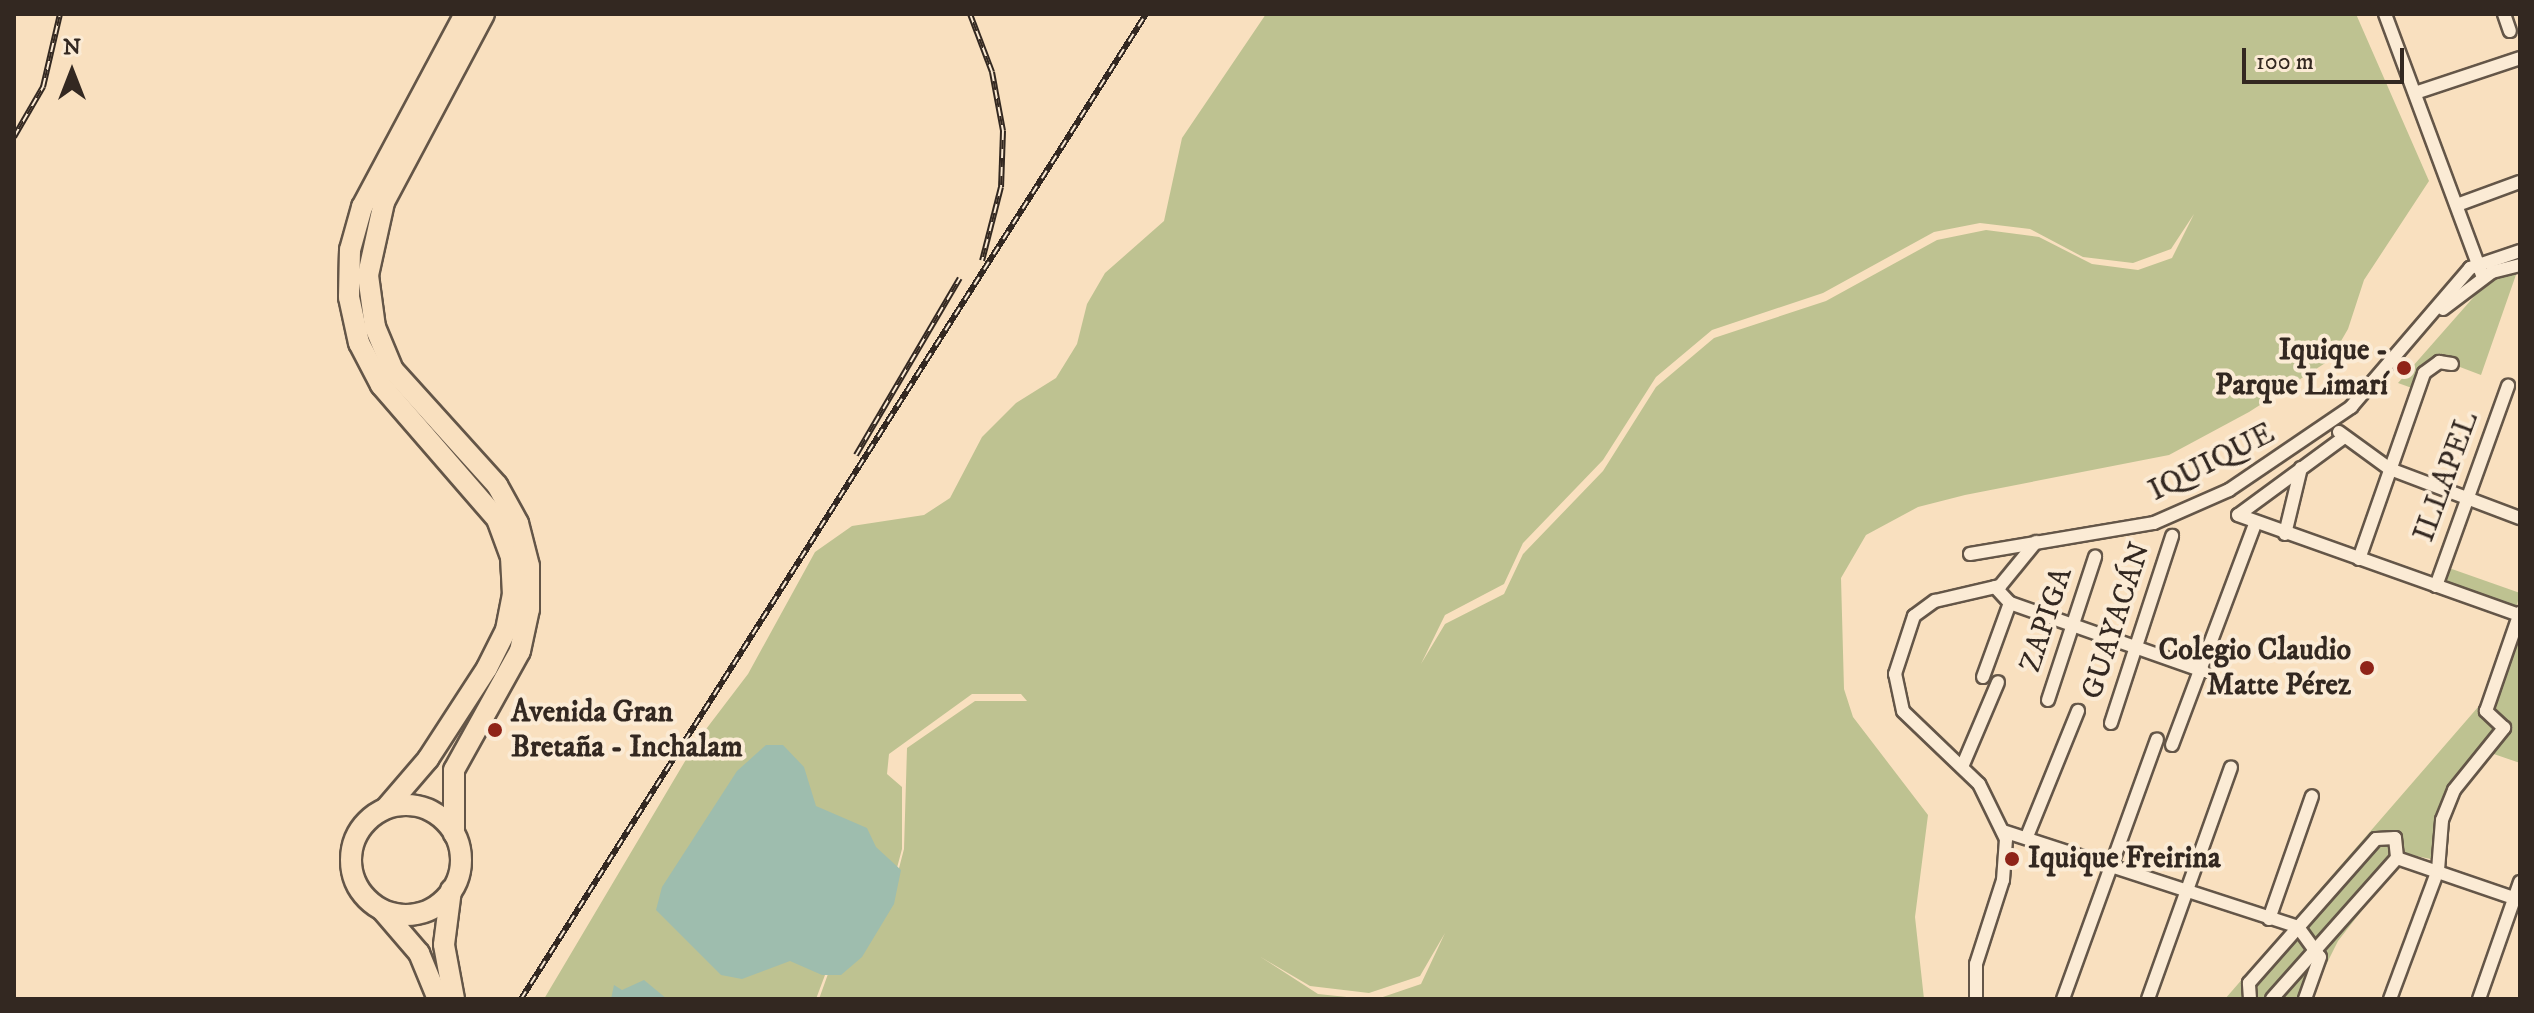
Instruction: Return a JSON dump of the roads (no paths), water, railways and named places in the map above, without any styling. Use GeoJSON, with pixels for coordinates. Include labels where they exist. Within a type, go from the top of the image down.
{"type":"FeatureCollection","features":[{"type":"Feature","properties":{"kind":"main road"},"geometry":{"type":"LineString","coordinates":[[438,999],[413,944],[357,886],[351,856],[362,827],[386,808],[428,759],[487,668],[506,630],[513,595],[511,557],[497,519],[381,385],[359,343],[349,297],[350,250],[362,207],[465,14]]}},
{"type":"Feature","properties":{"kind":"main road"},"geometry":{"type":"LineString","coordinates":[[454,999],[444,945],[451,890],[460,859],[454,834],[454,770],[520,651],[529,609],[529,566],[518,523],[497,485],[393,370],[375,327],[368,275],[384,202],[484,14]]}},
{"type":"Feature","properties":{"kind":"main road"},"geometry":{"type":"LineString","coordinates":[[386,808],[425,809],[454,834]]}},
{"type":"Feature","properties":{"kind":"main road"},"geometry":{"type":"LineString","coordinates":[[379,907],[415,914],[451,890]]}},
{"type":"Feature","properties":{"kind":"street"},"geometry":{"type":"LineString","coordinates":[[2385,14],[2483,277]]}},
{"type":"Feature","properties":{"kind":"street"},"geometry":{"type":"LineString","coordinates":[[2504,14],[2510,31]]}},
{"type":"Feature","properties":{"kind":"street"},"geometry":{"type":"LineString","coordinates":[[2415,93],[2520,57]]}},
{"type":"Feature","properties":{"kind":"street"},"geometry":{"type":"LineString","coordinates":[[2457,205],[2520,182]]}},
{"type":"Feature","properties":{"kind":"street"},"geometry":{"type":"LineString","coordinates":[[2414,336],[2478,263],[2520,251]]}},
{"type":"Feature","properties":{"kind":"street"},"geometry":{"type":"LineString","coordinates":[[2414,336],[2483,277],[2520,265]]}},
{"type":"Feature","properties":{"kind":"street","name":"IQUIQUE"},"geometry":{"type":"LineString","coordinates":[[1970,554],[2038,540],[2135,528],[2190,510],[2332,423],[2414,336]]}},
{"type":"Feature","properties":{"kind":"street"},"geometry":{"type":"LineString","coordinates":[[2359,559],[2424,373],[2439,362],[2452,364]]}},
{"type":"Feature","properties":{"kind":"street","name":"ILLAPEL"},"geometry":{"type":"LineString","coordinates":[[2436,586],[2508,386]]}},
{"type":"Feature","properties":{"kind":"street"},"geometry":{"type":"LineString","coordinates":[[2332,423],[2343,438],[2390,469],[2520,518]]}},
{"type":"Feature","properties":{"kind":"street"},"geometry":{"type":"LineString","coordinates":[[2343,438],[2240,510],[2238,515],[2520,614],[2486,711],[2504,728],[2454,790],[2442,820],[2438,870],[2390,999]]}},
{"type":"Feature","properties":{"kind":"street"},"geometry":{"type":"LineString","coordinates":[[2285,534],[2301,468]]}},
{"type":"Feature","properties":{"kind":"street"},"geometry":{"type":"LineString","coordinates":[[2172,745],[2203,671],[2256,522]]}},
{"type":"Feature","properties":{"kind":"street","name":"GUAYACÁN"},"geometry":{"type":"LineString","coordinates":[[2111,723],[2172,536]]}},
{"type":"Feature","properties":{"kind":"street"},"geometry":{"type":"LineString","coordinates":[[1976,999],[1976,964],[2006,863],[2003,831],[1991,802],[1962,767],[1911,721],[1895,692],[1895,674],[1906,630],[1922,609],[1995,587],[2038,540]]}},
{"type":"Feature","properties":{"kind":"street","name":"ZAPIGA"},"geometry":{"type":"LineString","coordinates":[[2048,700],[2095,557]]}},
{"type":"Feature","properties":{"kind":"street"},"geometry":{"type":"LineString","coordinates":[[1995,587],[2010,603],[2203,671]]}},
{"type":"Feature","properties":{"kind":"street"},"geometry":{"type":"LineString","coordinates":[[1983,677],[2010,603]]}},
{"type":"Feature","properties":{"kind":"street"},"geometry":{"type":"LineString","coordinates":[[1962,767],[1998,682]]}},
{"type":"Feature","properties":{"kind":"street","name":"GUAYACÁN"},"geometry":{"type":"LineString","coordinates":[[2028,834],[2078,711]]}},
{"type":"Feature","properties":{"kind":"street"},"geometry":{"type":"LineString","coordinates":[[2063,999],[2157,740]]}},
{"type":"Feature","properties":{"kind":"street"},"geometry":{"type":"LineString","coordinates":[[2148,999],[2231,767]]}},
{"type":"Feature","properties":{"kind":"street"},"geometry":{"type":"LineString","coordinates":[[2269,919],[2312,796]]}},
{"type":"Feature","properties":{"kind":"street"},"geometry":{"type":"LineString","coordinates":[[2003,831],[2028,834],[2298,927],[2318,952]]}},
{"type":"Feature","properties":{"kind":"street"},"geometry":{"type":"LineString","coordinates":[[2250,999],[2249,983],[2376,839],[2395,838],[2397,858],[2318,952],[2272,999]]}},
{"type":"Feature","properties":{"kind":"street"},"geometry":{"type":"LineString","coordinates":[[2397,858],[2517,899]]}},
{"type":"Feature","properties":{"kind":"street"},"geometry":{"type":"LineString","coordinates":[[2479,999],[2517,899],[2520,882]]}},
{"type":"Feature","properties":{"kind":"street"},"geometry":{"type":"LineString","coordinates":[[2305,999],[2318,952]]}},
{"type":"Feature","properties":{"kind":"railway"},"geometry":{"type":"LineString","coordinates":[[14,137],[43,87],[60,14]]}},
{"type":"Feature","properties":{"kind":"railway"},"geometry":{"type":"LineString","coordinates":[[970,14],[992,72],[1003,131],[1001,187],[982,261]]}},
{"type":"Feature","properties":{"kind":"railway"},"geometry":{"type":"LineString","coordinates":[[521,999],[1146,14]]}},
{"type":"Feature","properties":{"kind":"railway"},"geometry":{"type":"LineString","coordinates":[[856,455],[960,278]]}},
{"type":"Feature","properties":{"kind":"place","name":"Iquique - Parque Limarí"},"geometry":{"type":"Point","coordinates":[2404,368]}},
{"type":"Feature","properties":{"kind":"place","name":"Colegio Claudio Matte Pérez"},"geometry":{"type":"Point","coordinates":[2367,668]}},
{"type":"Feature","properties":{"kind":"place","name":"Avenida Gran Bretaña - Inchalam"},"geometry":{"type":"Point","coordinates":[495,730]}},
{"type":"Feature","properties":{"kind":"place","name":"Iquique Freirina"},"geometry":{"type":"Point","coordinates":[2012,859]}}]}
